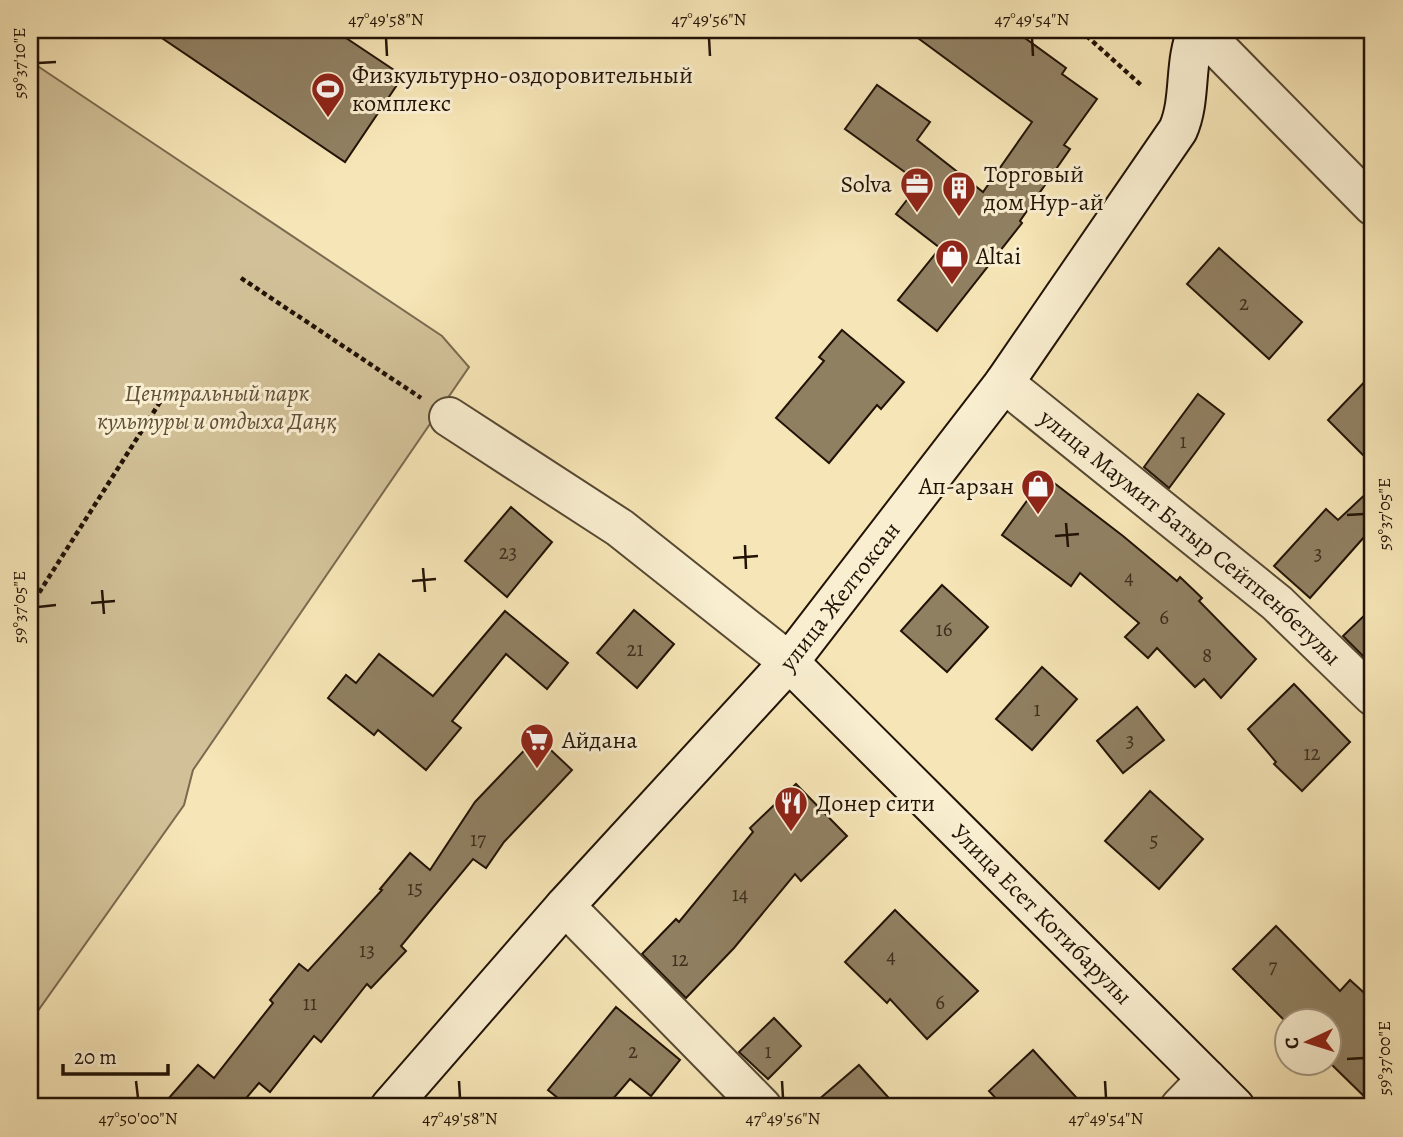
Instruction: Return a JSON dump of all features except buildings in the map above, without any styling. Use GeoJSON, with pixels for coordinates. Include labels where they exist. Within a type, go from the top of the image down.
{"type":"FeatureCollection","features":[{"type":"Feature","properties":{"kind":"street"},"geometry":{"type":"LineString","coordinates":[[1199,30],[1373,206]]}},
{"type":"Feature","properties":{"kind":"street","name":"улица Желтоксан"},"geometry":{"type":"LineString","coordinates":[[390,1107],[565,906],[789,662],[1004,383],[1178,130],[1185,111],[1190,53],[1199,30]]}},
{"type":"Feature","properties":{"kind":"street","name":"улица Маумит Батыр Сейтпенбетулы"},"geometry":{"type":"LineString","coordinates":[[1004,383],[1277,603],[1373,696]]}},
{"type":"Feature","properties":{"kind":"street","name":"Улица Есет Котибарулы"},"geometry":{"type":"LineString","coordinates":[[449,417],[620,528],[789,662],[1235,1107]]}},
{"type":"Feature","properties":{"kind":"street"},"geometry":{"type":"LineString","coordinates":[[565,906],[762,1107]]}},
{"type":"Feature","properties":{"kind":"street"},"geometry":{"type":"LineString","coordinates":[[1180,1107],[1208,1079]]}},
{"type":"Feature","properties":{"kind":"path"},"geometry":{"type":"LineString","coordinates":[[1080,30],[1142,85]]}},
{"type":"Feature","properties":{"kind":"path"},"geometry":{"type":"LineString","coordinates":[[241,278],[449,417]]}},
{"type":"Feature","properties":{"kind":"path"},"geometry":{"type":"LineString","coordinates":[[30,607],[167,391]]}},
{"type":"Feature","properties":{"kind":"green space","name":"Центральный парк культуры и отдыха Даңқ"},"geometry":{"type":"Polygon","coordinates":[[[30,61],[442,336],[469,367],[193,770],[184,805],[30,1022],[30,61]]]}},
{"type":"Feature","properties":{"kind":"place","name":"Физкультурно-оздоровительный комплекс"},"geometry":{"type":"Point","coordinates":[328,119]}},
{"type":"Feature","properties":{"kind":"place","name":"Solva"},"geometry":{"type":"Point","coordinates":[917,214]}},
{"type":"Feature","properties":{"kind":"place","name":"Торговый дом Нур-ай"},"geometry":{"type":"Point","coordinates":[959,218]}},
{"type":"Feature","properties":{"kind":"place","name":"Altai"},"geometry":{"type":"Point","coordinates":[952,286]}},
{"type":"Feature","properties":{"kind":"place","name":"Ап-арзан"},"geometry":{"type":"Point","coordinates":[1038,516]}},
{"type":"Feature","properties":{"kind":"place","name":"Айдана"},"geometry":{"type":"Point","coordinates":[537,770]}},
{"type":"Feature","properties":{"kind":"place","name":"Донер сити"},"geometry":{"type":"Point","coordinates":[791,833]}}]}
